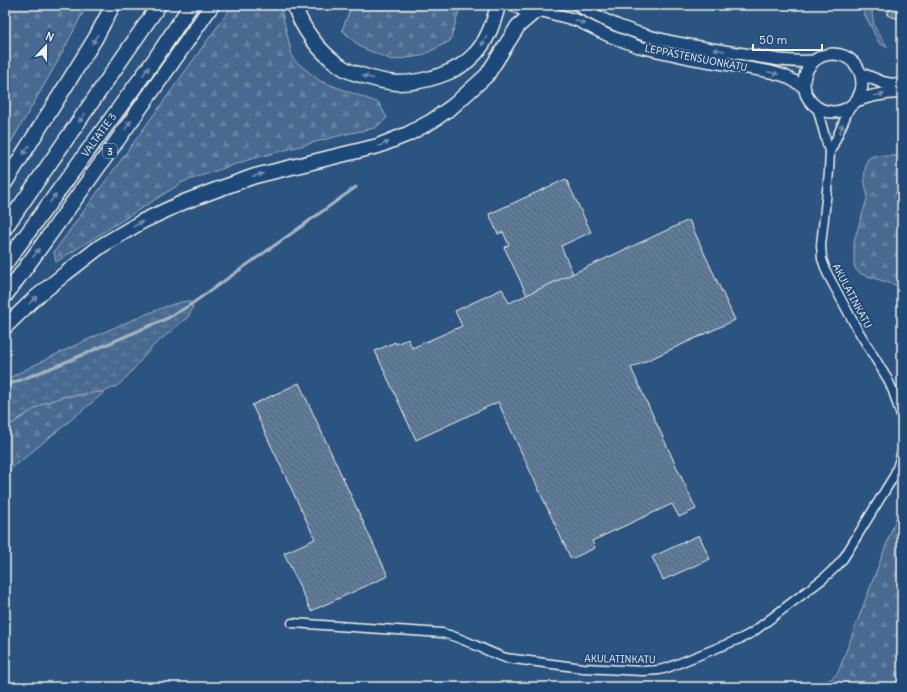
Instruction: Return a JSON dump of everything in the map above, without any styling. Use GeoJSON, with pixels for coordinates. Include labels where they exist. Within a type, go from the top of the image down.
{"type":"FeatureCollection","features":[{"type":"Feature","properties":{"kind":"highway"},"geometry":{"type":"LineString","coordinates":[[5,183],[95,39],[113,5]]}},
{"type":"Feature","properties":{"kind":"highway"},"geometry":{"type":"LineString","coordinates":[[5,228],[160,5]]}},
{"type":"Feature","properties":{"kind":"highway","name":"VALTATIE 3"},"geometry":{"type":"LineString","coordinates":[[5,264],[155,59],[191,5]]}},
{"type":"Feature","properties":{"kind":"highway","name":"3"},"geometry":{"type":"LineString","coordinates":[[5,296],[77,197],[212,5]]}},
{"type":"Feature","properties":{"kind":"highway"},"geometry":{"type":"LineString","coordinates":[[294,5],[305,28],[313,39],[339,66],[368,78],[397,83],[412,82],[439,76],[453,71],[465,63],[474,55],[487,36],[498,5]]}},
{"type":"Feature","properties":{"kind":"highway"},"geometry":{"type":"LineString","coordinates":[[5,327],[34,299],[101,246],[143,221],[184,202],[255,176],[378,146],[408,134],[432,121],[453,106],[486,75],[518,26],[542,10]]}},
{"type":"Feature","properties":{"kind":"main road","name":"LEPPÄSTENSUONKATU"},"geometry":{"type":"LineString","coordinates":[[514,5],[523,11],[542,10],[576,20],[609,36],[639,47],[689,58],[771,72],[785,76],[804,87]]}},
{"type":"Feature","properties":{"kind":"main road","name":"LEPPÄSTENSUONKATU"},"geometry":{"type":"LineString","coordinates":[[578,5],[583,9],[616,25],[674,43],[780,60],[800,62],[813,61]]}},
{"type":"Feature","properties":{"kind":"main road"},"geometry":{"type":"LineString","coordinates":[[853,104],[860,95],[863,81],[862,74],[855,62],[842,54],[835,53],[820,56],[813,61],[805,73],[804,87],[806,95],[811,102],[825,111],[842,111],[861,99],[881,94],[902,92]]}},
{"type":"Feature","properties":{"kind":"main road"},"geometry":{"type":"LineString","coordinates":[[862,74],[884,83],[902,86]]}},
{"type":"Feature","properties":{"kind":"street","name":"AKULATINKATU"},"geometry":{"type":"LineString","coordinates":[[830,151],[853,104]]}},
{"type":"Feature","properties":{"kind":"street","name":"AKULATINKATU"},"geometry":{"type":"LineString","coordinates":[[817,107],[830,151],[821,245],[822,259],[827,273],[856,327],[887,378],[902,419]]}},
{"type":"Feature","properties":{"kind":"street","name":"AKULATINKATU"},"geometry":{"type":"LineString","coordinates":[[292,623],[442,633],[462,638],[506,658],[583,668],[643,671],[668,668],[742,638],[753,632],[824,578],[837,566],[843,559],[894,476],[902,450]]}},
{"type":"Feature","properties":{"kind":"green space"},"geometry":{"type":"Polygon","coordinates":[[[5,5],[87,5],[59,59],[5,153],[5,5]]]}},
{"type":"Feature","properties":{"kind":"green space"},"geometry":{"type":"Polygon","coordinates":[[[233,5],[280,5],[293,59],[320,81],[379,103],[387,118],[375,128],[342,135],[251,159],[183,182],[56,262],[54,252],[233,5]]]}},
{"type":"Feature","properties":{"kind":"green space"},"geometry":{"type":"Polygon","coordinates":[[[352,5],[461,5],[450,41],[421,56],[392,60],[360,47],[342,30],[352,5]]]}},
{"type":"Feature","properties":{"kind":"green space"},"geometry":{"type":"Polygon","coordinates":[[[855,5],[875,5],[872,12],[874,26],[888,48],[879,43],[861,7],[855,7],[855,5]]]}},
{"type":"Feature","properties":{"kind":"green space"},"geometry":{"type":"Polygon","coordinates":[[[873,156],[902,156],[902,287],[861,274],[856,270],[854,265],[854,241],[867,199],[864,180],[866,163],[868,159],[873,156]]]}},
{"type":"Feature","properties":{"kind":"green space"},"geometry":{"type":"Polygon","coordinates":[[[187,301],[193,306],[188,317],[152,347],[125,379],[117,386],[106,391],[62,397],[42,404],[5,428],[5,380],[116,327],[166,306],[187,301]]]}},
{"type":"Feature","properties":{"kind":"green space"},"geometry":{"type":"Polygon","coordinates":[[[106,391],[5,474],[5,428],[42,404],[62,397],[106,391]]]}},
{"type":"Feature","properties":{"kind":"green space"},"geometry":{"type":"Polygon","coordinates":[[[902,503],[902,687],[814,687],[832,678],[839,670],[902,503]]]}},
{"type":"Feature","properties":{"kind":"building"},"geometry":{"type":"Polygon","coordinates":[[[891,5],[902,5],[902,20],[887,15],[891,5]]]}},
{"type":"Feature","properties":{"kind":"building"},"geometry":{"type":"Polygon","coordinates":[[[566,179],[591,232],[561,246],[573,274],[527,295],[504,247],[509,245],[503,232],[498,234],[489,214],[566,179]]]}},
{"type":"Feature","properties":{"kind":"building"},"geometry":{"type":"Polygon","coordinates":[[[689,220],[735,320],[631,368],[696,509],[679,517],[672,504],[592,541],[595,548],[571,559],[498,402],[416,440],[375,351],[395,342],[396,344],[408,339],[412,348],[462,326],[455,311],[502,289],[509,303],[689,220]]]}},
{"type":"Feature","properties":{"kind":"building"},"geometry":{"type":"Polygon","coordinates":[[[299,383],[388,576],[311,611],[284,553],[315,539],[252,405],[299,383]]]}},
{"type":"Feature","properties":{"kind":"building"},"geometry":{"type":"Polygon","coordinates":[[[699,535],[710,559],[663,580],[652,557],[699,535]]]}},
{"type":"Feature","properties":{"kind":"waterway"},"geometry":{"type":"LineString","coordinates":[[5,386],[61,364],[168,318],[190,305],[356,187]]}}]}
